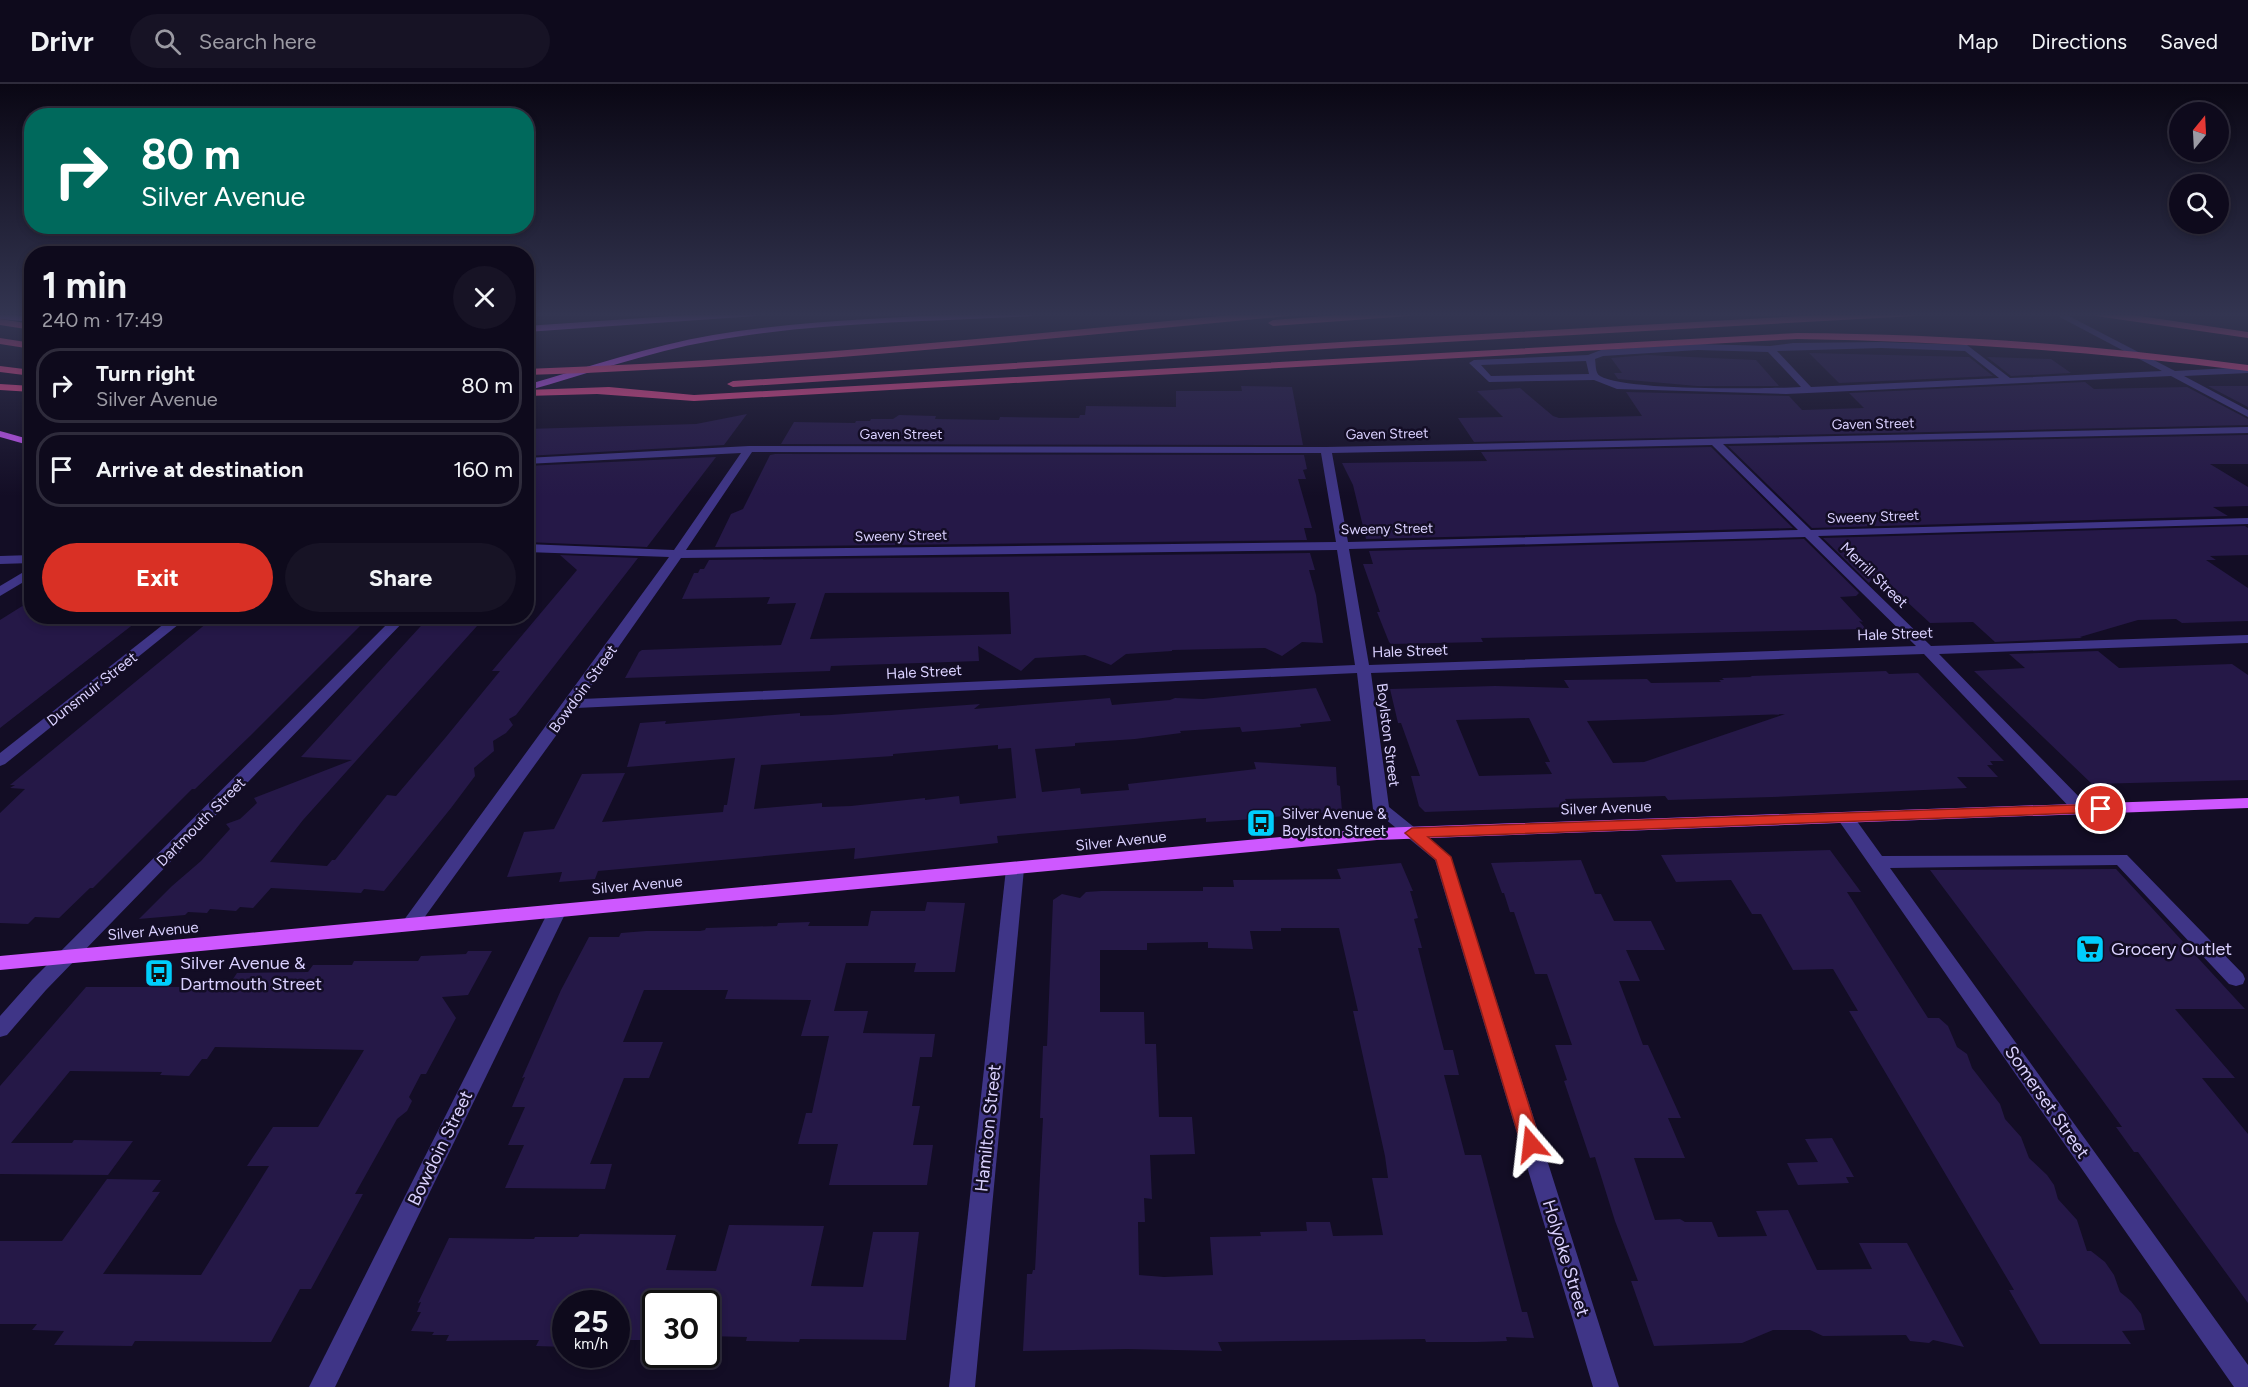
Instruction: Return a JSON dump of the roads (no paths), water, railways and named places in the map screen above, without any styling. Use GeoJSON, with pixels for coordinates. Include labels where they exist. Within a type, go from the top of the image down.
{"type":"FeatureCollection","features":[{"type":"Feature","properties":{"kind":"highway"},"geometry":{"type":"LineString","coordinates":[[534,393],[599,391],[866,374]]}},
{"type":"Feature","properties":{"kind":"highway"},"geometry":{"type":"LineString","coordinates":[[599,391],[694,398],[1115,374]]}},
{"type":"Feature","properties":{"kind":"highway"},"geometry":{"type":"LineString","coordinates":[[0,387],[24,388]]}},
{"type":"Feature","properties":{"kind":"main road"},"geometry":{"type":"LineString","coordinates":[[534,386],[574,374]]}},
{"type":"Feature","properties":{"kind":"main road"},"geometry":{"type":"LineString","coordinates":[[0,434],[24,441]]}},
{"type":"Feature","properties":{"kind":"main road","name":"Silver Avenue"},"geometry":{"type":"LineString","coordinates":[[0,963],[1355,836],[2247,804]]}},
{"type":"Feature","properties":{"kind":"street"},"geometry":{"type":"LineString","coordinates":[[1484,374],[1489,379],[1595,376],[1605,383],[1633,388],[1786,391],[2189,374]]}},
{"type":"Feature","properties":{"kind":"street"},"geometry":{"type":"LineString","coordinates":[[1794,374],[1809,390]]}},
{"type":"Feature","properties":{"kind":"street"},"geometry":{"type":"LineString","coordinates":[[1999,374],[2009,382]]}},
{"type":"Feature","properties":{"kind":"street"},"geometry":{"type":"LineString","coordinates":[[2174,375],[2248,414]]}},
{"type":"Feature","properties":{"kind":"street","name":"Gaven Street"},"geometry":{"type":"LineString","coordinates":[[534,461],[750,449],[1326,450],[2248,430]]}},
{"type":"Feature","properties":{"kind":"street","name":"Merrill Street"},"geometry":{"type":"LineString","coordinates":[[1716,443],[1927,649],[2082,809]]}},
{"type":"Feature","properties":{"kind":"street","name":"Bowdoin Street"},"geometry":{"type":"LineString","coordinates":[[410,924],[573,704],[750,449]]}},
{"type":"Feature","properties":{"kind":"street","name":"Boylston Street"},"geometry":{"type":"LineString","coordinates":[[1326,450],[1363,669],[1381,809],[1412,833]]}},
{"type":"Feature","properties":{"kind":"street","name":"Sweeny Street"},"geometry":{"type":"LineString","coordinates":[[534,548],[679,554],[1342,546],[2248,521]]}},
{"type":"Feature","properties":{"kind":"street"},"geometry":{"type":"LineString","coordinates":[[0,560],[24,559]]}},
{"type":"Feature","properties":{"kind":"street"},"geometry":{"type":"LineString","coordinates":[[0,591],[24,576]]}},
{"type":"Feature","properties":{"kind":"street","name":"Dunsmuir Street"},"geometry":{"type":"LineString","coordinates":[[0,761],[173,624]]}},
{"type":"Feature","properties":{"kind":"street","name":"Dartmouth Street"},"geometry":{"type":"LineString","coordinates":[[0,1029],[395,624]]}},
{"type":"Feature","properties":{"kind":"street","name":"Hale Street"},"geometry":{"type":"LineString","coordinates":[[573,704],[1363,669],[2248,639]]}},
{"type":"Feature","properties":{"kind":"street","name":"Somerset Street"},"geometry":{"type":"LineString","coordinates":[[1845,817],[2248,1386]]}},
{"type":"Feature","properties":{"kind":"street","name":"Holyoke Street"},"geometry":{"type":"LineString","coordinates":[[1412,833],[1443,857],[1606,1387]]}},
{"type":"Feature","properties":{"kind":"street"},"geometry":{"type":"LineString","coordinates":[[1877,862],[2121,859],[2236,979]]}},
{"type":"Feature","properties":{"kind":"street","name":"Hamilton Street"},"geometry":{"type":"LineString","coordinates":[[962,1387],[1015,869]]}},
{"type":"Feature","properties":{"kind":"street","name":"Bowdoin Street"},"geometry":{"type":"LineString","coordinates":[[322,1387],[558,910]]}},
{"type":"Feature","properties":{"kind":"place","name":"Silver Avenue & Boylston Street"},"geometry":{"type":"Point","coordinates":[1261,823]}},
{"type":"Feature","properties":{"kind":"place","name":"Grocery Outlet"},"geometry":{"type":"Point","coordinates":[2090,949]}},
{"type":"Feature","properties":{"kind":"place","name":"Silver Avenue & Dartmouth Street"},"geometry":{"type":"Point","coordinates":[159,973]}}]}
